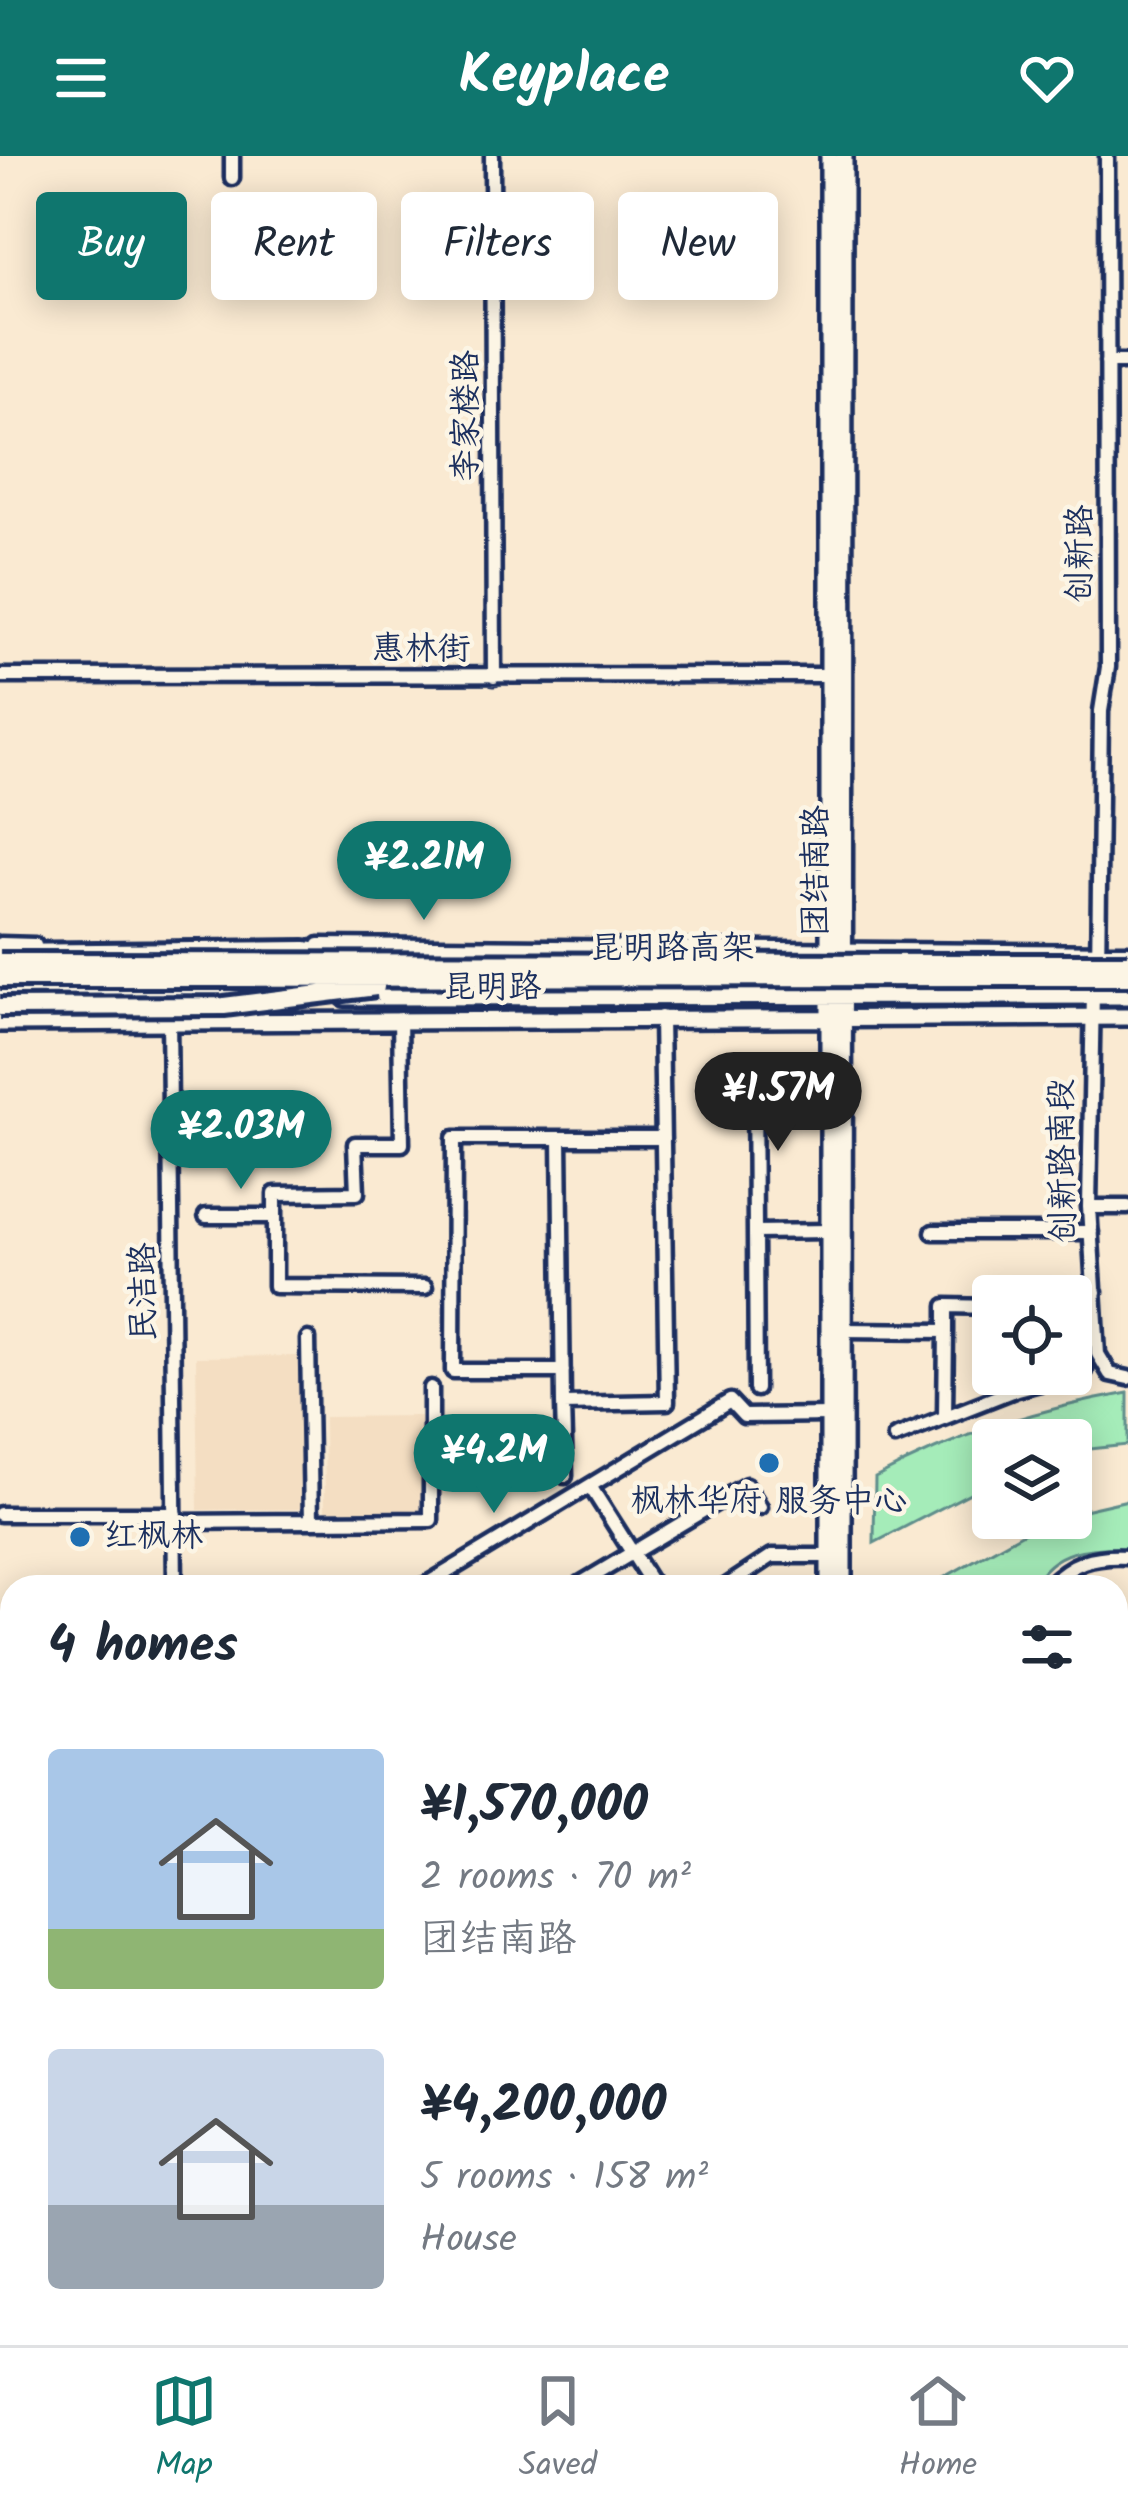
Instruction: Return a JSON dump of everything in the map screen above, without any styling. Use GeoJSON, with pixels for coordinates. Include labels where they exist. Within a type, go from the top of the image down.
{"type":"FeatureCollection","features":[{"type":"Feature","properties":{"kind":"highway"},"geometry":{"type":"LineString","coordinates":[[0,948],[304,950],[388,962]]}},
{"type":"Feature","properties":{"kind":"highway","name":"昆明路高架"},"geometry":{"type":"LineString","coordinates":[[0,962],[388,962],[1126,974]]}},
{"type":"Feature","properties":{"kind":"highway","name":"昆明路高架"},"geometry":{"type":"LineString","coordinates":[[0,978],[1126,974]]}},
{"type":"Feature","properties":{"kind":"highway"},"geometry":{"type":"LineString","coordinates":[[0,1007],[237,1006],[427,979]]}},
{"type":"Feature","properties":{"kind":"main road","name":"团结南路"},"geometry":{"type":"LineString","coordinates":[[829,156],[836,675],[848,950],[843,1575]]}},
{"type":"Feature","properties":{"kind":"main road","name":"团结南路"},"geometry":{"type":"LineString","coordinates":[[830,1575],[826,950],[836,675],[844,156]]}},
{"type":"Feature","properties":{"kind":"main road","name":"昆明路"},"geometry":{"type":"LineString","coordinates":[[0,996],[1128,997]]}},
{"type":"Feature","properties":{"kind":"main road","name":"昆明路"},"geometry":{"type":"LineString","coordinates":[[0,1023],[1128,1017]]}},
{"type":"Feature","properties":{"kind":"street"},"geometry":{"type":"LineString","coordinates":[[232,156],[232,178]]}},
{"type":"Feature","properties":{"kind":"street","name":"李家楼路"},"geometry":{"type":"LineString","coordinates":[[492,156],[494,677]]}},
{"type":"Feature","properties":{"kind":"street","name":"创新路"},"geometry":{"type":"LineString","coordinates":[[1092,996],[1102,952],[1107,156]]}},
{"type":"Feature","properties":{"kind":"street"},"geometry":{"type":"LineString","coordinates":[[1106,362],[1128,362]]}},
{"type":"Feature","properties":{"kind":"street","name":"惠林街"},"geometry":{"type":"LineString","coordinates":[[0,676],[836,675]]}},
{"type":"Feature","properties":{"kind":"street","name":"昆明路"},"geometry":{"type":"LineString","coordinates":[[0,948],[1128,952]]}},
{"type":"Feature","properties":{"kind":"street","name":"创新路南段"},"geometry":{"type":"LineString","coordinates":[[1092,996],[1089,1207],[1098,1354],[1110,1374],[1128,1378]]}},
{"type":"Feature","properties":{"kind":"street","name":"民洁路"},"geometry":{"type":"LineString","coordinates":[[169,997],[175,1575]]}},
{"type":"Feature","properties":{"kind":"street"},"geometry":{"type":"LineString","coordinates":[[563,1404],[667,1402],[661,1017]]}},
{"type":"Feature","properties":{"kind":"street"},"geometry":{"type":"LineString","coordinates":[[400,1019],[402,1144],[355,1144],[356,1193],[274,1194],[275,1286],[425,1287]]}},
{"type":"Feature","properties":{"kind":"street"},"geometry":{"type":"LineString","coordinates":[[754,1076],[756,1389]]}},
{"type":"Feature","properties":{"kind":"street"},"geometry":{"type":"LineString","coordinates":[[563,1371],[453,1371],[454,1138],[663,1138]]}},
{"type":"Feature","properties":{"kind":"street"},"geometry":{"type":"LineString","coordinates":[[560,1138],[565,1476]]}},
{"type":"Feature","properties":{"kind":"street"},"geometry":{"type":"LineString","coordinates":[[1089,1207],[1128,1208]]}},
{"type":"Feature","properties":{"kind":"street"},"geometry":{"type":"LineString","coordinates":[[206,1216],[275,1216]]}},
{"type":"Feature","properties":{"kind":"street"},"geometry":{"type":"LineString","coordinates":[[755,1232],[829,1231]]}},
{"type":"Feature","properties":{"kind":"street"},"geometry":{"type":"LineString","coordinates":[[933,1232],[1091,1232]]}},
{"type":"Feature","properties":{"kind":"street"},"geometry":{"type":"LineString","coordinates":[[945,1415],[946,1306],[972,1307]]}},
{"type":"Feature","properties":{"kind":"street"},"geometry":{"type":"LineString","coordinates":[[843,1330],[946,1331]]}},
{"type":"Feature","properties":{"kind":"street"},"geometry":{"type":"LineString","coordinates":[[308,1339],[311,1521]]}},
{"type":"Feature","properties":{"kind":"street"},"geometry":{"type":"LineString","coordinates":[[0,1514],[431,1520],[430,1388]]}},
{"type":"Feature","properties":{"kind":"street"},"geometry":{"type":"LineString","coordinates":[[896,1437],[1000,1395]]}},
{"type":"Feature","properties":{"kind":"street"},"geometry":{"type":"LineString","coordinates":[[442,1575],[730,1400],[744,1416],[830,1415]]}},
{"type":"Feature","properties":{"kind":"street"},"geometry":{"type":"LineString","coordinates":[[595,1575],[746,1485],[760,1507]]}},
{"type":"Feature","properties":{"kind":"street"},"geometry":{"type":"LineString","coordinates":[[590,1486],[647,1575]]}},
{"type":"Feature","properties":{"kind":"street"},"geometry":{"type":"LineString","coordinates":[[743,1575],[772,1556],[829,1556]]}},
{"type":"Feature","properties":{"kind":"street"},"geometry":{"type":"LineString","coordinates":[[1058,1575],[1067,1566],[1100,1556],[1128,1557]]}},
{"type":"Feature","properties":{"kind":"shaded area"},"geometry":{"type":"Polygon","coordinates":[[[301,1356],[303,1509],[198,1510],[196,1357],[301,1356]]]}},
{"type":"Feature","properties":{"kind":"shaded area"},"geometry":{"type":"Polygon","coordinates":[[[421,1416],[422,1511],[325,1512],[324,1417],[421,1416]]]}},
{"type":"Feature","properties":{"kind":"green space"},"geometry":{"type":"Polygon","coordinates":[[[1128,1393],[1128,1445],[1092,1449],[1092,1419],[1019,1419],[1128,1393]]]}},
{"type":"Feature","properties":{"kind":"green space"},"geometry":{"type":"Polygon","coordinates":[[[972,1435],[972,1492],[874,1543],[875,1478],[972,1435]]]}},
{"type":"Feature","properties":{"kind":"green space"},"geometry":{"type":"Polygon","coordinates":[[[1128,1500],[1128,1548],[1073,1552],[1040,1575],[948,1575],[1013,1539],[1092,1539],[1092,1508],[1128,1500]]]}},
{"type":"Feature","properties":{"kind":"place","name":"枫林华府 服务中心"},"geometry":{"type":"Point","coordinates":[769,1463]}},
{"type":"Feature","properties":{"kind":"place","name":"红枫林"},"geometry":{"type":"Point","coordinates":[80,1537]}}]}
